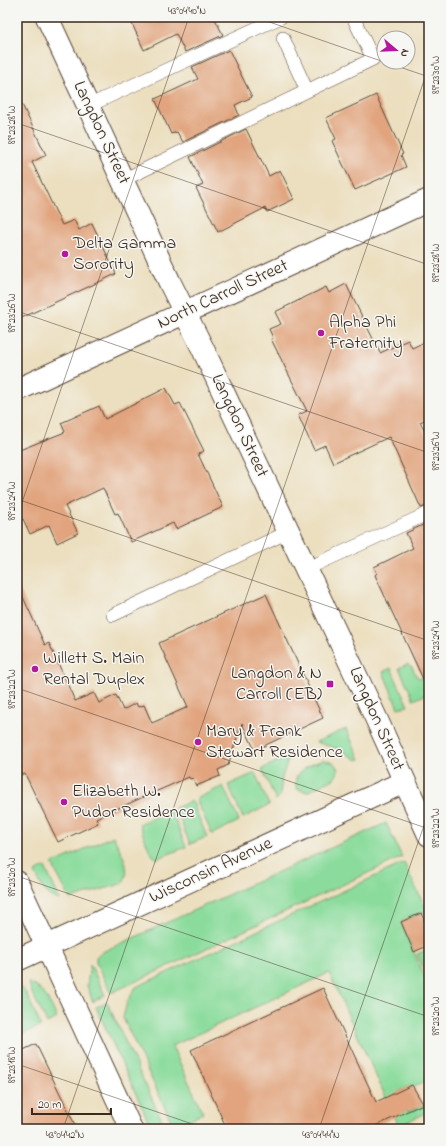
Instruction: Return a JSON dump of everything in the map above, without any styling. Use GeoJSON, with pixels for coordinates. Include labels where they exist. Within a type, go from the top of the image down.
{"type":"FeatureCollection","features":[{"type":"Feature","properties":{"kind":"street","name":"Langdon Street"},"geometry":{"type":"LineString","coordinates":[[47,17],[170,283],[186,312],[376,718],[429,835]]}},
{"type":"Feature","properties":{"kind":"street","name":"North Carroll Street"},"geometry":{"type":"LineString","coordinates":[[17,390],[429,200]]}},
{"type":"Feature","properties":{"kind":"street","name":"Wisconsin Avenue"},"geometry":{"type":"LineString","coordinates":[[17,960],[404,782]]}},
{"type":"Feature","properties":{"kind":"street"},"geometry":{"type":"LineString","coordinates":[[17,882],[131,1129]]}},
{"type":"Feature","properties":{"kind":"lane"},"geometry":{"type":"LineString","coordinates":[[88,106],[281,17]]}},
{"type":"Feature","properties":{"kind":"lane"},"geometry":{"type":"LineString","coordinates":[[123,180],[373,59],[353,17]]}},
{"type":"Feature","properties":{"kind":"lane"},"geometry":{"type":"LineString","coordinates":[[283,38],[308,91]]}},
{"type":"Feature","properties":{"kind":"lane"},"geometry":{"type":"LineString","coordinates":[[306,569],[429,513]]}},
{"type":"Feature","properties":{"kind":"lane"},"geometry":{"type":"LineString","coordinates":[[113,615],[288,532]]}},
{"type":"Feature","properties":{"kind":"green space"},"geometry":{"type":"Polygon","coordinates":[[[407,664],[412,667],[417,677],[429,681],[429,693],[414,700],[399,668],[407,664]]]}},
{"type":"Feature","properties":{"kind":"green space"},"geometry":{"type":"Polygon","coordinates":[[[391,668],[408,706],[398,708],[383,672],[391,668]]]}},
{"type":"Feature","properties":{"kind":"green space"},"geometry":{"type":"Polygon","coordinates":[[[346,729],[360,759],[357,760],[339,749],[316,742],[346,729]]]}},
{"type":"Feature","properties":{"kind":"green space"},"geometry":{"type":"Polygon","coordinates":[[[290,755],[282,777],[280,796],[276,800],[262,769],[290,755]]]}},
{"type":"Feature","properties":{"kind":"green space"},"geometry":{"type":"Polygon","coordinates":[[[323,760],[334,763],[338,769],[334,779],[307,792],[297,789],[296,778],[302,770],[323,760]]]}},
{"type":"Feature","properties":{"kind":"green space"},"geometry":{"type":"Polygon","coordinates":[[[255,773],[269,805],[243,818],[228,785],[255,773]]]}},
{"type":"Feature","properties":{"kind":"green space"},"geometry":{"type":"Polygon","coordinates":[[[223,786],[239,821],[212,834],[196,799],[223,786]]]}},
{"type":"Feature","properties":{"kind":"green space"},"geometry":{"type":"Polygon","coordinates":[[[192,801],[207,837],[190,844],[175,808],[192,801]]]}},
{"type":"Feature","properties":{"kind":"green space"},"geometry":{"type":"Polygon","coordinates":[[[171,810],[186,847],[156,859],[150,852],[139,824],[171,810]]]}},
{"type":"Feature","properties":{"kind":"green space"},"geometry":{"type":"Polygon","coordinates":[[[386,823],[402,857],[111,993],[96,963],[96,957],[100,953],[386,823]]]}},
{"type":"Feature","properties":{"kind":"green space"},"geometry":{"type":"Polygon","coordinates":[[[113,836],[122,853],[126,867],[125,879],[121,884],[70,899],[52,864],[113,836]]]}},
{"type":"Feature","properties":{"kind":"green space"},"geometry":{"type":"Polygon","coordinates":[[[404,863],[427,911],[401,922],[429,987],[429,1084],[421,1083],[413,1087],[412,1085],[398,1092],[408,1112],[429,1102],[429,1111],[399,1126],[329,973],[172,1046],[203,1113],[174,1127],[123,1018],[127,1002],[136,987],[404,863]]]}},
{"type":"Feature","properties":{"kind":"green space"},"geometry":{"type":"Polygon","coordinates":[[[45,867],[60,900],[51,896],[44,890],[37,877],[35,872],[45,867]]]}},
{"type":"Feature","properties":{"kind":"green space"},"geometry":{"type":"Polygon","coordinates":[[[429,949],[429,980],[417,954],[429,949]]]}},
{"type":"Feature","properties":{"kind":"green space"},"geometry":{"type":"Polygon","coordinates":[[[90,964],[105,995],[93,1002],[87,986],[90,964]]]}},
{"type":"Feature","properties":{"kind":"green space"},"geometry":{"type":"Polygon","coordinates":[[[17,983],[26,993],[41,1026],[17,1036],[17,983]]]}},
{"type":"Feature","properties":{"kind":"green space"},"geometry":{"type":"Polygon","coordinates":[[[29,983],[43,993],[57,1018],[47,1023],[31,991],[29,983]]]}},
{"type":"Feature","properties":{"kind":"green space"},"geometry":{"type":"Polygon","coordinates":[[[107,1002],[166,1129],[152,1129],[96,1007],[107,1002]]]}},
{"type":"Feature","properties":{"kind":"building"},"geometry":{"type":"Polygon","coordinates":[[[129,17],[214,17],[223,35],[185,52],[176,34],[144,50],[129,17]]]}},
{"type":"Feature","properties":{"kind":"building"},"geometry":{"type":"Polygon","coordinates":[[[229,50],[252,97],[235,105],[239,115],[183,142],[177,132],[171,134],[155,99],[198,79],[192,67],[229,50]]]}},
{"type":"Feature","properties":{"kind":"building","name":"Delta Gamma Sorority"},"geometry":{"type":"Polygon","coordinates":[[[17,94],[46,155],[32,162],[62,225],[74,220],[79,230],[92,223],[116,274],[17,320],[17,94]]]}},
{"type":"Feature","properties":{"kind":"building"},"geometry":{"type":"Polygon","coordinates":[[[376,95],[403,154],[401,155],[406,167],[355,190],[332,141],[336,139],[326,118],[376,95]]]}},
{"type":"Feature","properties":{"kind":"building"},"geometry":{"type":"Polygon","coordinates":[[[246,129],[269,176],[280,170],[294,199],[267,212],[265,208],[218,232],[196,188],[203,185],[190,157],[246,129]]]}},
{"type":"Feature","properties":{"kind":"building"},"geometry":{"type":"Polygon","coordinates":[[[346,284],[380,353],[408,340],[412,348],[429,340],[429,418],[420,422],[429,440],[429,505],[421,508],[389,437],[333,463],[325,445],[314,450],[298,415],[307,411],[271,339],[273,338],[269,329],[281,324],[275,312],[326,287],[329,293],[346,284]]]}},
{"type":"Feature","properties":{"kind":"building"},"geometry":{"type":"Polygon","coordinates":[[[166,388],[175,405],[180,403],[204,451],[198,454],[223,507],[176,529],[173,523],[131,542],[118,513],[115,514],[103,488],[65,506],[78,533],[57,543],[49,525],[30,534],[23,519],[17,522],[17,451],[65,432],[61,423],[99,406],[105,419],[166,388]]]}},
{"type":"Feature","properties":{"kind":"building"},"geometry":{"type":"Polygon","coordinates":[[[429,522],[429,692],[375,575],[377,573],[374,567],[413,548],[406,533],[429,522]]]}},
{"type":"Feature","properties":{"kind":"building"},"geometry":{"type":"Polygon","coordinates":[[[17,584],[45,645],[49,643],[75,701],[94,693],[99,703],[116,695],[123,710],[136,703],[138,707],[144,705],[152,723],[188,707],[159,643],[266,594],[323,718],[255,750],[242,723],[228,765],[218,770],[220,776],[196,786],[193,778],[190,779],[189,777],[96,818],[98,823],[58,842],[25,774],[22,775],[17,763],[17,584]]]}},
{"type":"Feature","properties":{"kind":"building"},"geometry":{"type":"Polygon","coordinates":[[[421,913],[429,931],[429,945],[414,952],[401,922],[421,913]]]}},
{"type":"Feature","properties":{"kind":"building"},"geometry":{"type":"Polygon","coordinates":[[[323,988],[376,1102],[412,1085],[423,1104],[369,1129],[227,1129],[191,1050],[323,988]]]}},
{"type":"Feature","properties":{"kind":"building"},"geometry":{"type":"Polygon","coordinates":[[[36,1044],[77,1129],[17,1129],[17,1053],[36,1044]]]}},
{"type":"Feature","properties":{"kind":"place","name":"Delta Gamma Sorority"},"geometry":{"type":"Point","coordinates":[65,254]}},
{"type":"Feature","properties":{"kind":"place","name":"Alpha Phi Fraternity"},"geometry":{"type":"Point","coordinates":[321,333]}},
{"type":"Feature","properties":{"kind":"place","name":"Willett S. Main Rental Duplex"},"geometry":{"type":"Point","coordinates":[35,669]}},
{"type":"Feature","properties":{"kind":"place","name":"Langdon & N Carroll (EB)"},"geometry":{"type":"Point","coordinates":[330,684]}},
{"type":"Feature","properties":{"kind":"place","name":"Mary & Frank Stewart Residence"},"geometry":{"type":"Point","coordinates":[198,742]}},
{"type":"Feature","properties":{"kind":"place","name":"Elizabeth W. Pudor Residence"},"geometry":{"type":"Point","coordinates":[64,802]}}]}
